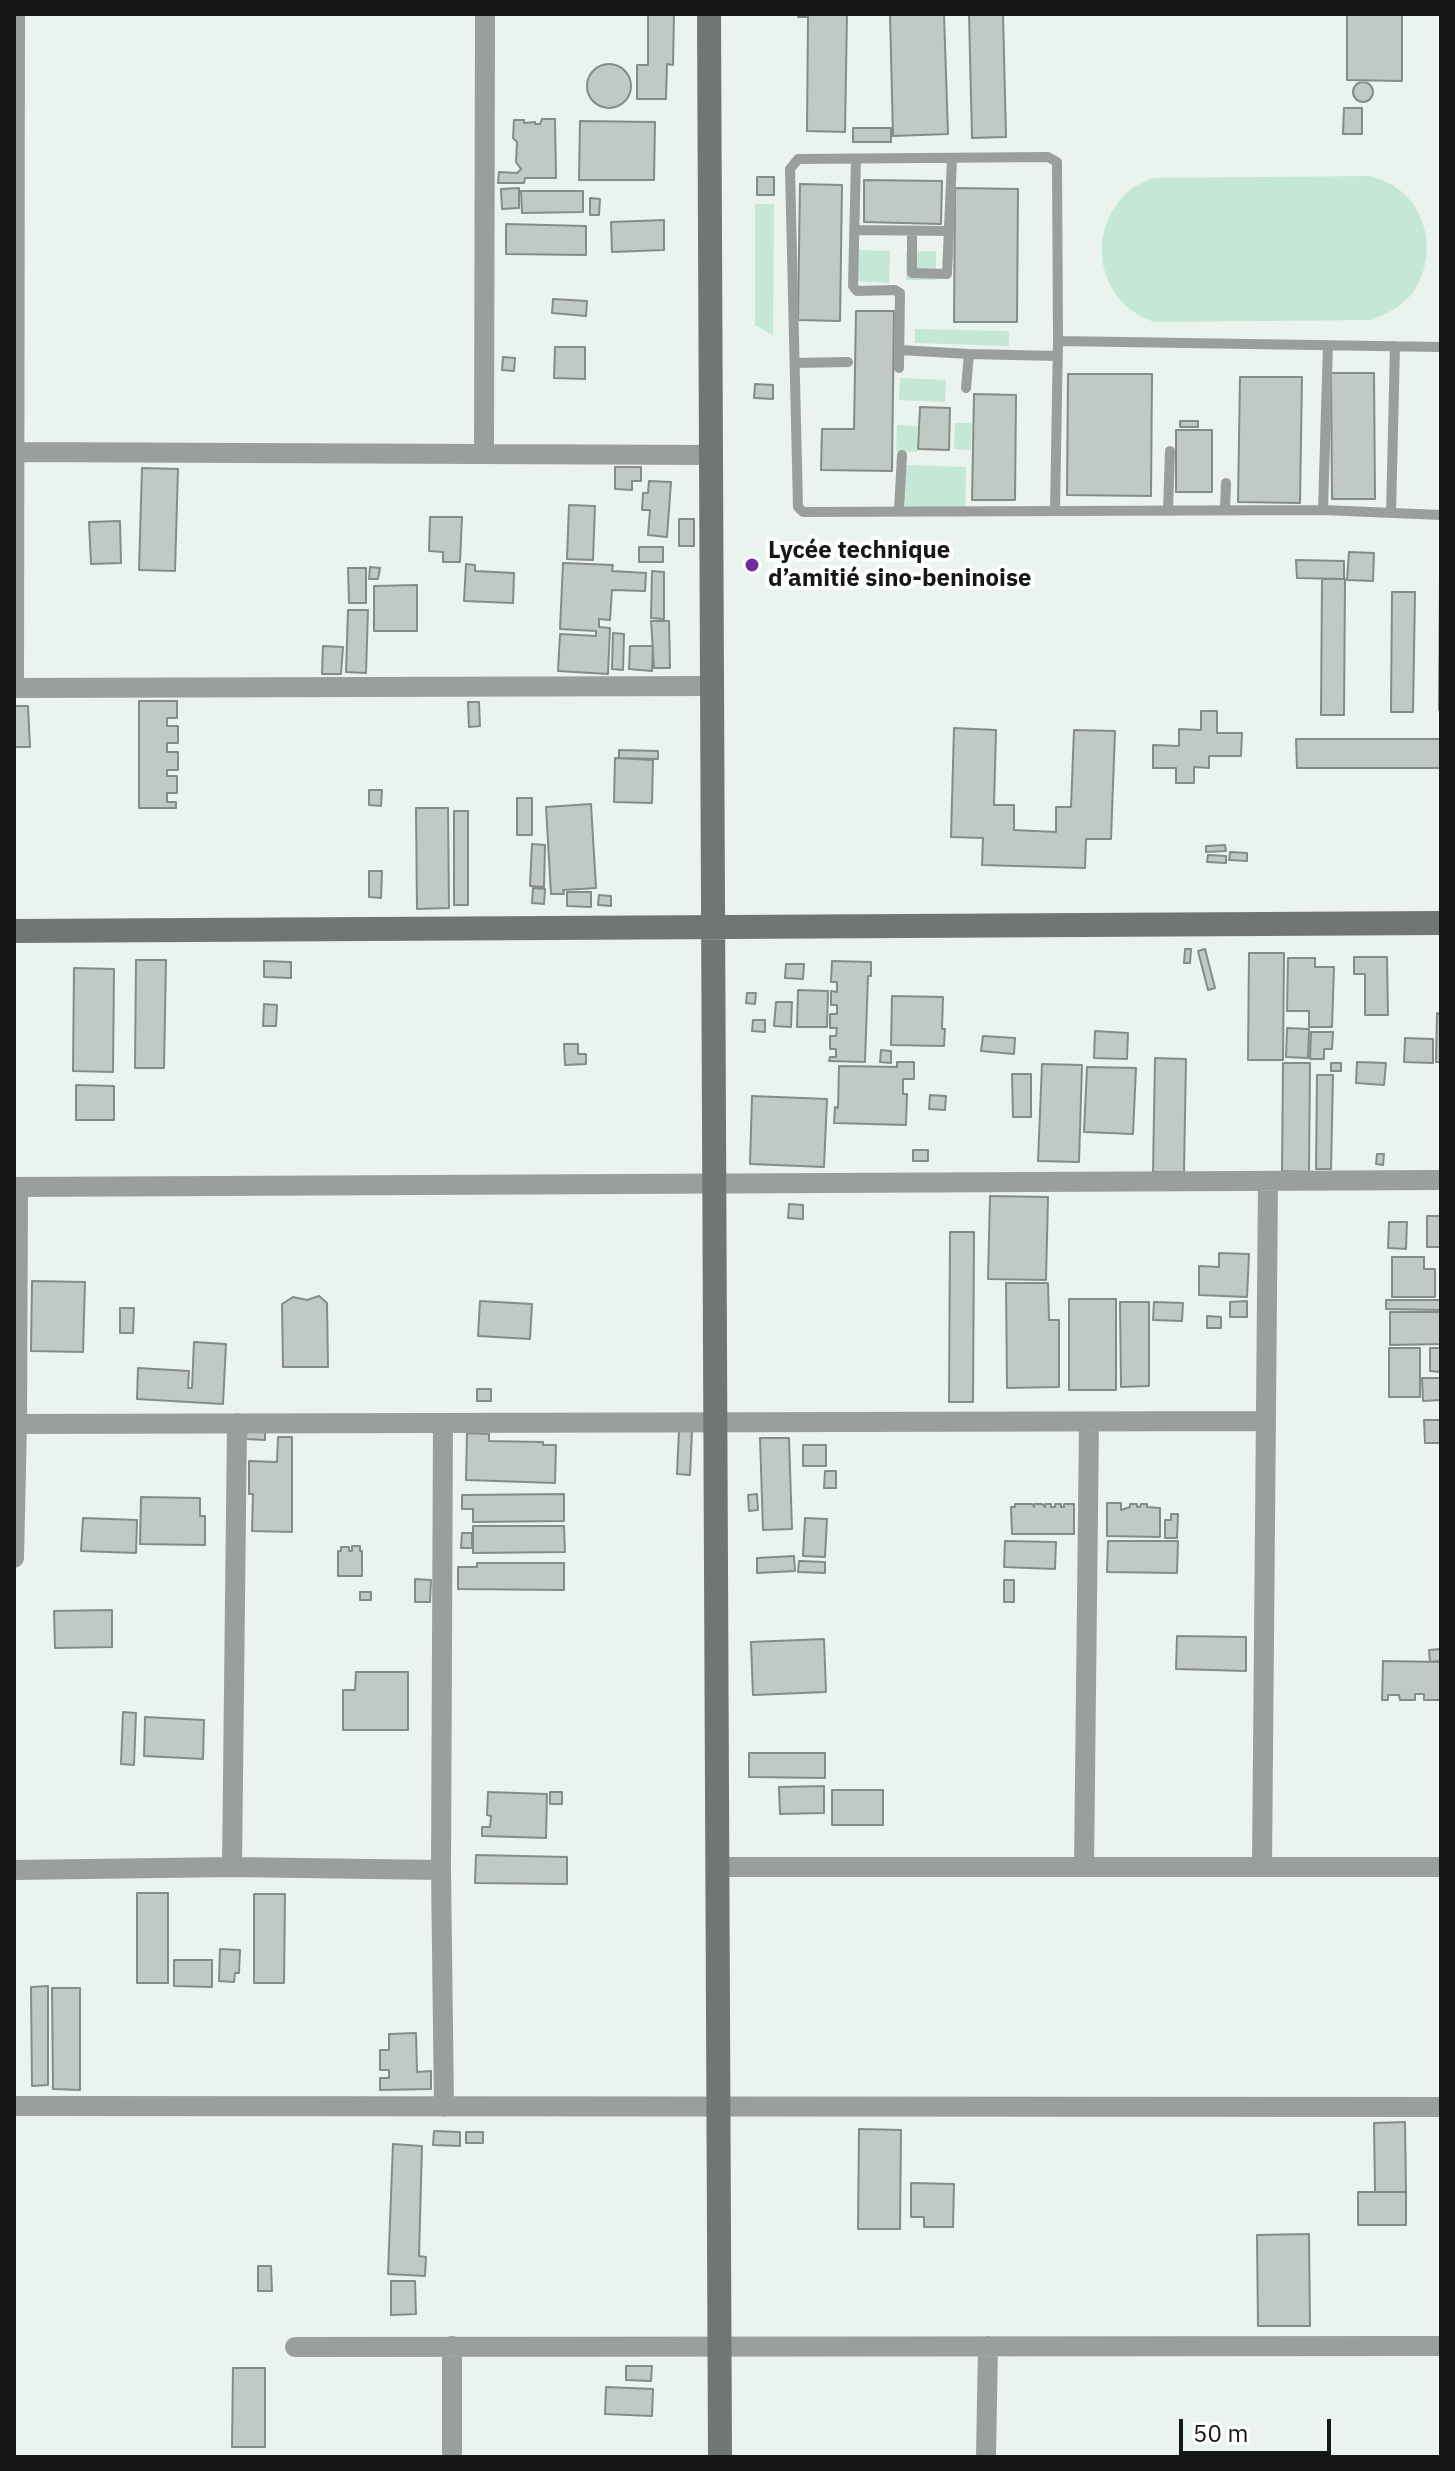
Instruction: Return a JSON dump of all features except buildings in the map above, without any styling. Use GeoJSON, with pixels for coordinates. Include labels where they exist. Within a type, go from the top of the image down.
{"type":"FeatureCollection","features":[{"type":"Feature","properties":{"kind":"street"},"geometry":{"type":"LineString","coordinates":[[15,14],[14,688],[712,686]]}},
{"type":"Feature","properties":{"kind":"street"},"geometry":{"type":"LineString","coordinates":[[484,454],[485,14]]}},
{"type":"Feature","properties":{"kind":"street"},"geometry":{"type":"LineString","coordinates":[[709,14],[720,2457]]}},
{"type":"Feature","properties":{"kind":"street"},"geometry":{"type":"LineString","coordinates":[[15,452],[711,455]]}},
{"type":"Feature","properties":{"kind":"street"},"geometry":{"type":"LineString","coordinates":[[14,931],[1441,923]]}},
{"type":"Feature","properties":{"kind":"street"},"geometry":{"type":"LineString","coordinates":[[14,1558],[16,1187],[1441,1180]]}},
{"type":"Feature","properties":{"kind":"street"},"geometry":{"type":"LineString","coordinates":[[1262,1866],[1268,1181]]}},
{"type":"Feature","properties":{"kind":"street"},"geometry":{"type":"LineString","coordinates":[[16,1424],[1266,1421]]}},
{"type":"Feature","properties":{"kind":"street"},"geometry":{"type":"LineString","coordinates":[[1084,1867],[1089,1422]]}},
{"type":"Feature","properties":{"kind":"street"},"geometry":{"type":"LineString","coordinates":[[232,1867],[237,1423]]}},
{"type":"Feature","properties":{"kind":"street"},"geometry":{"type":"LineString","coordinates":[[443,1423],[441,1870],[444,2107]]}},
{"type":"Feature","properties":{"kind":"street"},"geometry":{"type":"LineString","coordinates":[[14,1870],[232,1867],[441,1870]]}},
{"type":"Feature","properties":{"kind":"street"},"geometry":{"type":"LineString","coordinates":[[717,1867],[1441,1867]]}},
{"type":"Feature","properties":{"kind":"street"},"geometry":{"type":"LineString","coordinates":[[14,2106],[1441,2107]]}},
{"type":"Feature","properties":{"kind":"street"},"geometry":{"type":"LineString","coordinates":[[452,2346],[452,2457]]}},
{"type":"Feature","properties":{"kind":"street"},"geometry":{"type":"LineString","coordinates":[[986,2457],[988,2346]]}},
{"type":"Feature","properties":{"kind":"street"},"geometry":{"type":"LineString","coordinates":[[295,2347],[1441,2346]]}},
{"type":"Feature","properties":{"kind":"lane"},"geometry":{"type":"LineString","coordinates":[[1055,510],[1057,162],[1048,157],[798,159],[790,169],[799,510],[808,513],[1323,510],[1441,515]]}},
{"type":"Feature","properties":{"kind":"lane"},"geometry":{"type":"LineString","coordinates":[[856,159],[853,286],[857,291],[895,290],[900,293],[899,368]]}},
{"type":"Feature","properties":{"kind":"lane"},"geometry":{"type":"LineString","coordinates":[[912,231],[910,271],[914,274],[946,275],[952,159]]}},
{"type":"Feature","properties":{"kind":"lane"},"geometry":{"type":"LineString","coordinates":[[855,230],[950,231]]}},
{"type":"Feature","properties":{"kind":"lane"},"geometry":{"type":"LineString","coordinates":[[1058,341],[1441,347]]}},
{"type":"Feature","properties":{"kind":"lane"},"geometry":{"type":"LineString","coordinates":[[1323,510],[1328,345]]}},
{"type":"Feature","properties":{"kind":"lane"},"geometry":{"type":"LineString","coordinates":[[1391,513],[1395,346]]}},
{"type":"Feature","properties":{"kind":"lane"},"geometry":{"type":"LineString","coordinates":[[900,350],[1058,356]]}},
{"type":"Feature","properties":{"kind":"lane"},"geometry":{"type":"LineString","coordinates":[[966,388],[969,354]]}},
{"type":"Feature","properties":{"kind":"lane"},"geometry":{"type":"LineString","coordinates":[[796,363],[848,362]]}},
{"type":"Feature","properties":{"kind":"lane"},"geometry":{"type":"LineString","coordinates":[[1168,511],[1170,451]]}},
{"type":"Feature","properties":{"kind":"lane"},"geometry":{"type":"LineString","coordinates":[[899,511],[902,455]]}},
{"type":"Feature","properties":{"kind":"lane"},"geometry":{"type":"LineString","coordinates":[[1225,510],[1226,483]]}},
{"type":"Feature","properties":{"kind":"green space"},"geometry":{"type":"Polygon","coordinates":[[[1370,176],[1385,181],[1406,195],[1422,220],[1427,249],[1421,279],[1413,292],[1400,305],[1372,320],[1154,322],[1131,310],[1118,298],[1109,283],[1102,251],[1109,218],[1130,190],[1152,178],[1370,176]]]}},
{"type":"Feature","properties":{"kind":"green space"},"geometry":{"type":"Polygon","coordinates":[[[755,204],[774,204],[773,335],[755,325],[755,204]]]}},
{"type":"Feature","properties":{"kind":"green space"},"geometry":{"type":"Polygon","coordinates":[[[858,250],[890,251],[889,283],[856,281],[858,250]]]}},
{"type":"Feature","properties":{"kind":"green space"},"geometry":{"type":"Polygon","coordinates":[[[936,251],[936,280],[906,280],[906,252],[936,251]]]}},
{"type":"Feature","properties":{"kind":"green space"},"geometry":{"type":"Polygon","coordinates":[[[915,329],[1009,331],[1009,346],[915,343],[915,329]]]}},
{"type":"Feature","properties":{"kind":"green space"},"geometry":{"type":"Polygon","coordinates":[[[900,378],[946,380],[945,402],[899,400],[900,378]]]}},
{"type":"Feature","properties":{"kind":"green space"},"geometry":{"type":"Polygon","coordinates":[[[955,423],[972,423],[971,450],[954,449],[955,423]]]}},
{"type":"Feature","properties":{"kind":"green space"},"geometry":{"type":"Polygon","coordinates":[[[897,425],[918,426],[917,452],[896,451],[897,425]]]}},
{"type":"Feature","properties":{"kind":"green space"},"geometry":{"type":"Polygon","coordinates":[[[906,465],[966,467],[965,517],[905,515],[906,465]]]}},
{"type":"Feature","properties":{"kind":"place","name":"Lycée technique d’amitié sino-beninoise"},"geometry":{"type":"Point","coordinates":[752,565]}}]}
